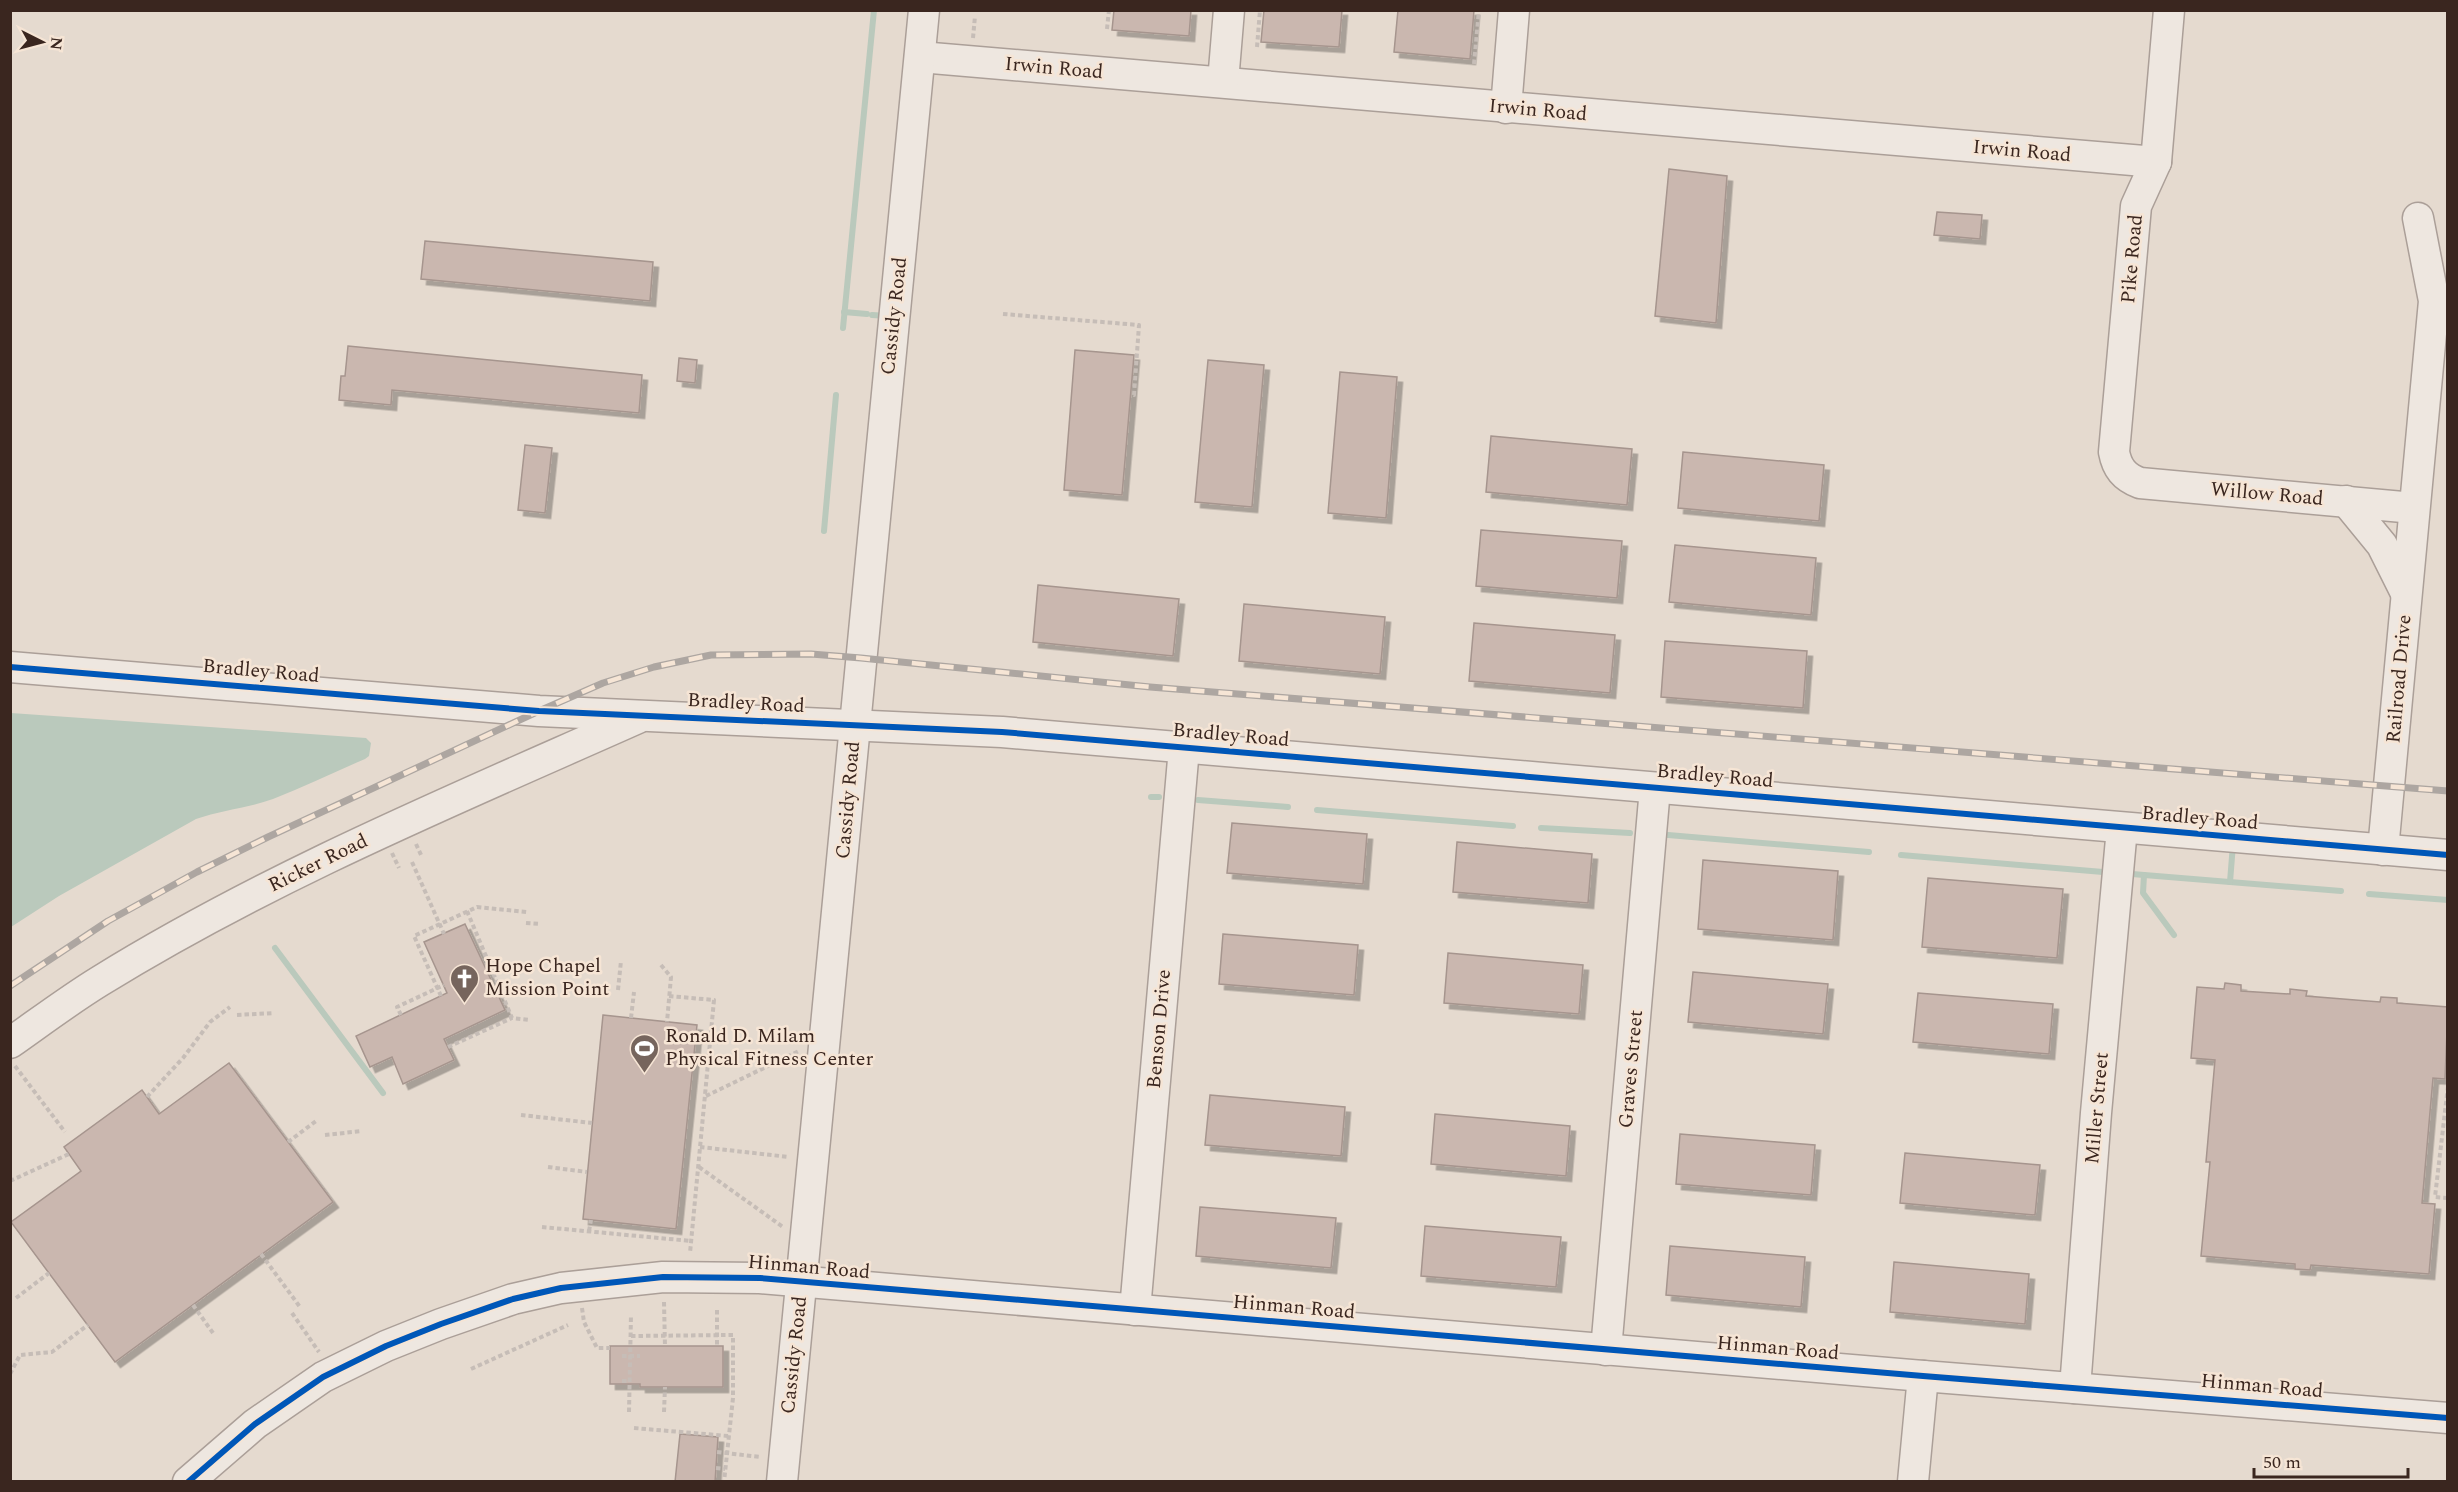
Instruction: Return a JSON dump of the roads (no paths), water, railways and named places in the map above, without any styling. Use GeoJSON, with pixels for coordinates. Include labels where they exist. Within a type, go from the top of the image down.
{"type":"FeatureCollection","features":[{"type":"Feature","properties":{"kind":"street","name":"Cassidy Road"},"geometry":{"type":"LineString","coordinates":[[783,1471],[924,10]]}},
{"type":"Feature","properties":{"kind":"street"},"geometry":{"type":"LineString","coordinates":[[1223,82],[1229,10]]}},
{"type":"Feature","properties":{"kind":"street"},"geometry":{"type":"LineString","coordinates":[[1506,108],[1514,10]]}},
{"type":"Feature","properties":{"kind":"street","name":"Pike Road"},"geometry":{"type":"LineString","coordinates":[[2122,473],[2116,465],[2114,452],[2136,206],[2156,162],[2169,10]]}},
{"type":"Feature","properties":{"kind":"street","name":"Irwin Road"},"geometry":{"type":"LineString","coordinates":[[920,57],[2156,162]]}},
{"type":"Feature","properties":{"kind":"street","name":"Railroad Drive"},"geometry":{"type":"LineString","coordinates":[[2383,850],[2434,301],[2418,218]]}},
{"type":"Feature","properties":{"kind":"street","name":"Willow Road"},"geometry":{"type":"LineString","coordinates":[[2122,473],[2130,480],[2140,483],[2414,508]]}},
{"type":"Feature","properties":{"kind":"street"},"geometry":{"type":"LineString","coordinates":[[2346,501],[2382,546],[2406,594]]}},
{"type":"Feature","properties":{"kind":"street","name":"Bradley Road"},"geometry":{"type":"LineString","coordinates":[[10,667],[539,711],[1002,732],[2448,855]]}},
{"type":"Feature","properties":{"kind":"street","name":"Ricker Road"},"geometry":{"type":"LineString","coordinates":[[10,1043],[99,981],[210,917],[405,821],[644,715]]}},
{"type":"Feature","properties":{"kind":"street","name":"Benson Drive"},"geometry":{"type":"LineString","coordinates":[[1135,1310],[1184,748]]}},
{"type":"Feature","properties":{"kind":"street","name":"Graves Street"},"geometry":{"type":"LineString","coordinates":[[1606,1350],[1656,788]]}},
{"type":"Feature","properties":{"kind":"street","name":"Miller Street"},"geometry":{"type":"LineString","coordinates":[[2075,1388],[2096,1113],[2122,828]]}},
{"type":"Feature","properties":{"kind":"street","name":"Hinman Road"},"geometry":{"type":"LineString","coordinates":[[188,1482],[255,1424],[333,1372],[397,1342],[513,1299],[561,1288],[676,1277],[760,1278],[1606,1350],[2448,1418]]}},
{"type":"Feature","properties":{"kind":"street"},"geometry":{"type":"LineString","coordinates":[[1913,1482],[1923,1376]]}},
{"type":"Feature","properties":{"kind":"waterway"},"geometry":{"type":"LineString","coordinates":[[843,328],[874,10]]}},
{"type":"Feature","properties":{"kind":"waterway"},"geometry":{"type":"LineString","coordinates":[[844,312],[867,314]]}},
{"type":"Feature","properties":{"kind":"waterway"},"geometry":{"type":"LineString","coordinates":[[872,315],[888,316]]}},
{"type":"Feature","properties":{"kind":"waterway"},"geometry":{"type":"LineString","coordinates":[[824,531],[836,395]]}},
{"type":"Feature","properties":{"kind":"waterway"},"geometry":{"type":"LineString","coordinates":[[1151,797],[1159,797]]}},
{"type":"Feature","properties":{"kind":"waterway"},"geometry":{"type":"LineString","coordinates":[[1198,800],[1288,807]]}},
{"type":"Feature","properties":{"kind":"waterway"},"geometry":{"type":"LineString","coordinates":[[1317,810],[1513,826]]}},
{"type":"Feature","properties":{"kind":"waterway"},"geometry":{"type":"LineString","coordinates":[[1541,828],[1630,833]]}},
{"type":"Feature","properties":{"kind":"waterway"},"geometry":{"type":"LineString","coordinates":[[1668,835],[1869,852]]}},
{"type":"Feature","properties":{"kind":"waterway"},"geometry":{"type":"LineString","coordinates":[[2230,882],[2233,844]]}},
{"type":"Feature","properties":{"kind":"waterway"},"geometry":{"type":"LineString","coordinates":[[1901,855],[2103,872]]}},
{"type":"Feature","properties":{"kind":"waterway"},"geometry":{"type":"LineString","coordinates":[[2132,874],[2341,891]]}},
{"type":"Feature","properties":{"kind":"waterway"},"geometry":{"type":"LineString","coordinates":[[2144,875],[2143,893],[2174,935]]}},
{"type":"Feature","properties":{"kind":"waterway"},"geometry":{"type":"LineString","coordinates":[[2369,894],[2448,900]]}},
{"type":"Feature","properties":{"kind":"waterway"},"geometry":{"type":"LineString","coordinates":[[275,948],[383,1093]]}},
{"type":"Feature","properties":{"kind":"railway"},"geometry":{"type":"LineString","coordinates":[[10,986],[108,921],[197,872],[268,837],[603,683],[654,667],[711,655],[811,654],[1150,687],[2448,791]]}},
{"type":"Feature","properties":{"kind":"place","name":"Hope Chapel Mission Point"},"geometry":{"type":"Point","coordinates":[464,1004]}},
{"type":"Feature","properties":{"kind":"place","name":"Ronald D. Milam Physical Fitness Center"},"geometry":{"type":"Point","coordinates":[644,1074]}}]}
